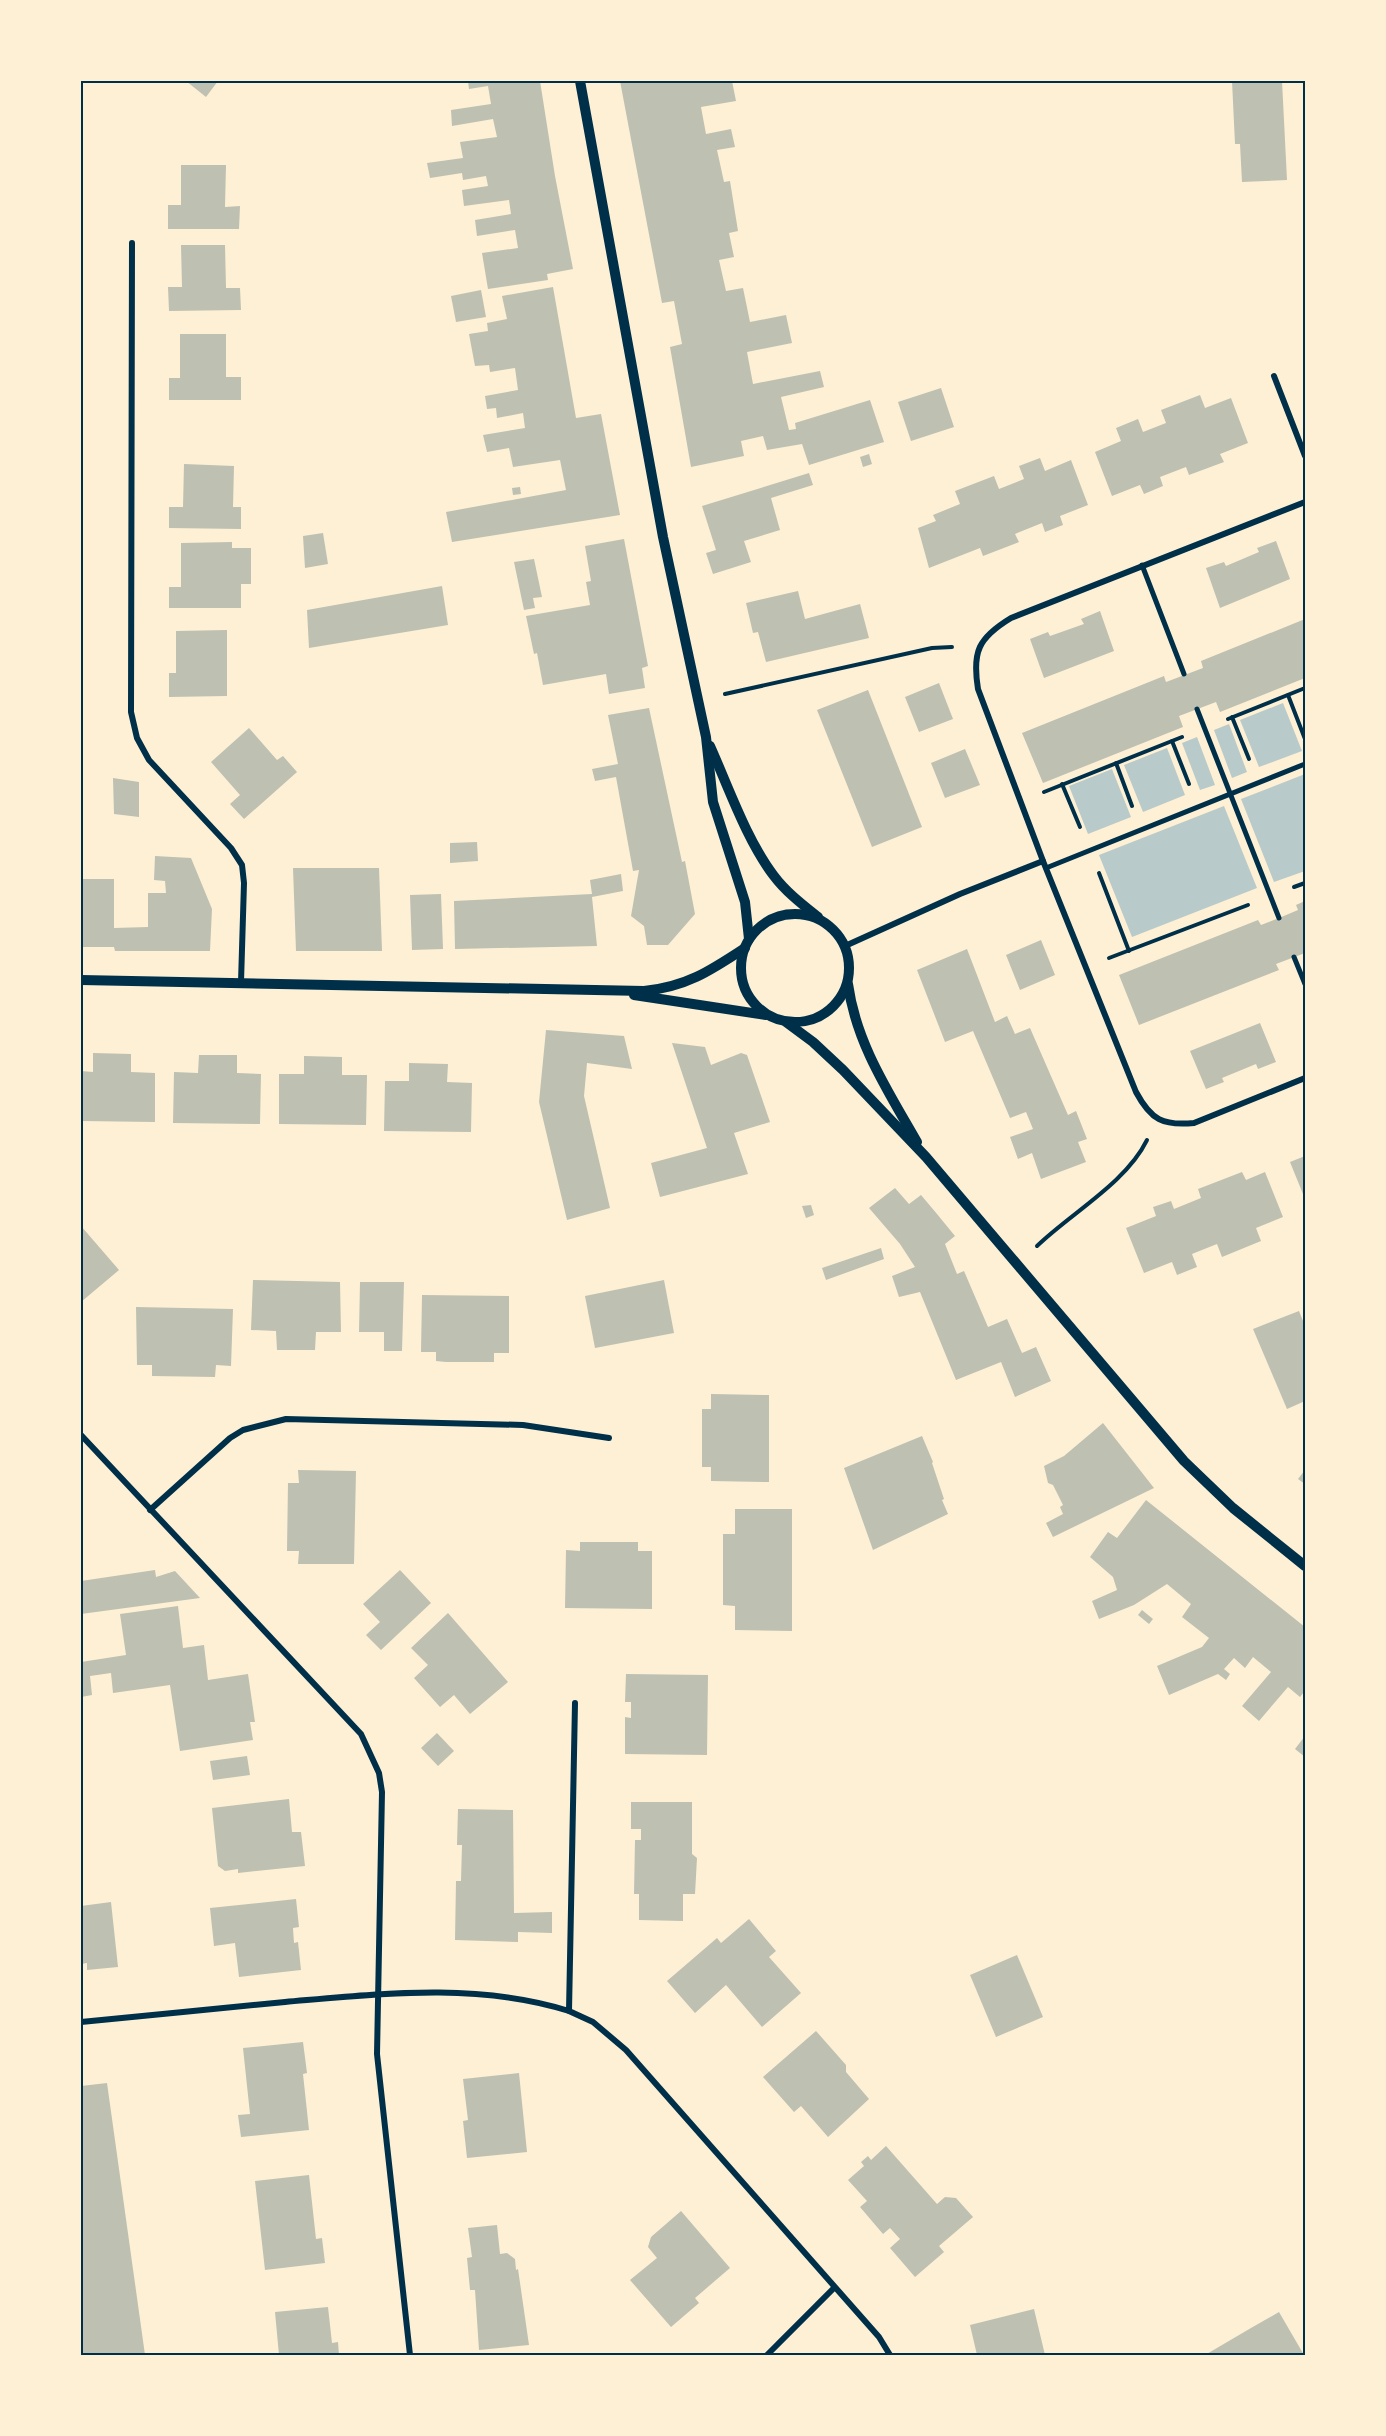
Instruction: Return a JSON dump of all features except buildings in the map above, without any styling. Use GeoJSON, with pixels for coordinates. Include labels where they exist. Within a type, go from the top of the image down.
{"type":"FeatureCollection","features":[{"type":"Feature","properties":{"kind":"street"},"geometry":{"type":"LineString","coordinates":[[580,81],[642,427],[677,608],[706,737],[713,802],[745,902],[747,944],[741,965],[746,991],[755,1005],[769,1016]]}},
{"type":"Feature","properties":{"kind":"street"},"geometry":{"type":"LineString","coordinates":[[132,243],[131,712],[137,738],[149,760],[231,848],[242,865],[244,884],[241,982]]}},
{"type":"Feature","properties":{"kind":"street"},"geometry":{"type":"LineString","coordinates":[[1274,376],[1305,456]]}},
{"type":"Feature","properties":{"kind":"street"},"geometry":{"type":"LineString","coordinates":[[1305,502],[1011,618],[985,636],[980,645],[975,667],[978,689],[1043,861],[1144,1107],[1157,1119],[1176,1125],[1194,1123],[1305,1078]]}},
{"type":"Feature","properties":{"kind":"street"},"geometry":{"type":"LineString","coordinates":[[1142,565],[1184,674]]}},
{"type":"Feature","properties":{"kind":"street"},"geometry":{"type":"LineString","coordinates":[[1197,709],[1279,918]]}},
{"type":"Feature","properties":{"kind":"street"},"geometry":{"type":"LineString","coordinates":[[706,737],[742,817],[774,877],[791,895],[827,925],[845,946],[849,963],[848,981],[852,1011],[858,1031],[926,1158]]}},
{"type":"Feature","properties":{"kind":"street"},"geometry":{"type":"LineString","coordinates":[[1046,868],[1305,764]]}},
{"type":"Feature","properties":{"kind":"street"},"geometry":{"type":"LineString","coordinates":[[845,946],[941,902],[1043,861]]}},
{"type":"Feature","properties":{"kind":"street"},"geometry":{"type":"LineString","coordinates":[[81,980],[644,991],[680,985],[709,972],[747,944],[760,927],[784,915],[811,916],[827,925]]}},
{"type":"Feature","properties":{"kind":"street"},"geometry":{"type":"LineString","coordinates":[[1294,957],[1305,984]]}},
{"type":"Feature","properties":{"kind":"street"},"geometry":{"type":"LineString","coordinates":[[786,1022],[803,1022],[821,1017],[841,998],[848,981]]}},
{"type":"Feature","properties":{"kind":"street"},"geometry":{"type":"LineString","coordinates":[[616,991],[662,1001],[769,1016],[786,1022],[813,1042],[843,1070],[926,1158],[1184,1461],[1233,1508],[1305,1566]]}},
{"type":"Feature","properties":{"kind":"street"},"geometry":{"type":"LineString","coordinates":[[150,1510],[230,1438],[243,1430],[286,1419],[523,1425],[609,1438]]}},
{"type":"Feature","properties":{"kind":"street"},"geometry":{"type":"LineString","coordinates":[[81,1436],[361,1734],[379,1773],[382,1792],[377,2054],[379,2090],[410,2355]]}},
{"type":"Feature","properties":{"kind":"street"},"geometry":{"type":"LineString","coordinates":[[569,2011],[575,1703]]}},
{"type":"Feature","properties":{"kind":"street"},"geometry":{"type":"LineString","coordinates":[[81,2022],[378,1994],[483,1994],[541,2002],[569,2011],[593,2022],[626,2050],[879,2337],[890,2355]]}},
{"type":"Feature","properties":{"kind":"street"},"geometry":{"type":"LineString","coordinates":[[767,2355],[834,2288]]}},
{"type":"Feature","properties":{"kind":"path"},"geometry":{"type":"LineString","coordinates":[[698,700],[932,648],[980,645]]}},
{"type":"Feature","properties":{"kind":"path"},"geometry":{"type":"LineString","coordinates":[[1021,802],[1305,688]]}},
{"type":"Feature","properties":{"kind":"path"},"geometry":{"type":"LineString","coordinates":[[1288,695],[1305,740]]}},
{"type":"Feature","properties":{"kind":"path"},"geometry":{"type":"LineString","coordinates":[[1232,717],[1259,782]]}},
{"type":"Feature","properties":{"kind":"path"},"geometry":{"type":"LineString","coordinates":[[1172,741],[1198,807]]}},
{"type":"Feature","properties":{"kind":"path"},"geometry":{"type":"LineString","coordinates":[[1116,763],[1141,829]]}},
{"type":"Feature","properties":{"kind":"path"},"geometry":{"type":"LineString","coordinates":[[1086,967],[1305,883]]}},
{"type":"Feature","properties":{"kind":"path"},"geometry":{"type":"LineString","coordinates":[[1017,1265],[1045,1238],[1110,1185],[1141,1152],[1157,1119]]}},
{"type":"Feature","properties":{"kind":"shaded area"},"geometry":{"type":"Polygon","coordinates":[[[1283,703],[1302,751],[1259,767],[1240,720],[1283,703]]]}},
{"type":"Feature","properties":{"kind":"shaded area"},"geometry":{"type":"Polygon","coordinates":[[[1229,724],[1247,772],[1232,778],[1214,730],[1229,724]]]}},
{"type":"Feature","properties":{"kind":"shaded area"},"geometry":{"type":"Polygon","coordinates":[[[1197,737],[1215,785],[1200,790],[1182,743],[1197,737]]]}},
{"type":"Feature","properties":{"kind":"shaded area"},"geometry":{"type":"Polygon","coordinates":[[[1167,748],[1185,795],[1143,812],[1124,765],[1167,748]]]}},
{"type":"Feature","properties":{"kind":"shaded area"},"geometry":{"type":"Polygon","coordinates":[[[1112,769],[1131,817],[1088,834],[1069,786],[1112,769]]]}},
{"type":"Feature","properties":{"kind":"shaded area"},"geometry":{"type":"Polygon","coordinates":[[[1305,774],[1305,871],[1274,882],[1241,799],[1305,774]]]}},
{"type":"Feature","properties":{"kind":"shaded area"},"geometry":{"type":"Polygon","coordinates":[[[1224,806],[1257,888],[1132,937],[1099,855],[1224,806]]]}}]}
